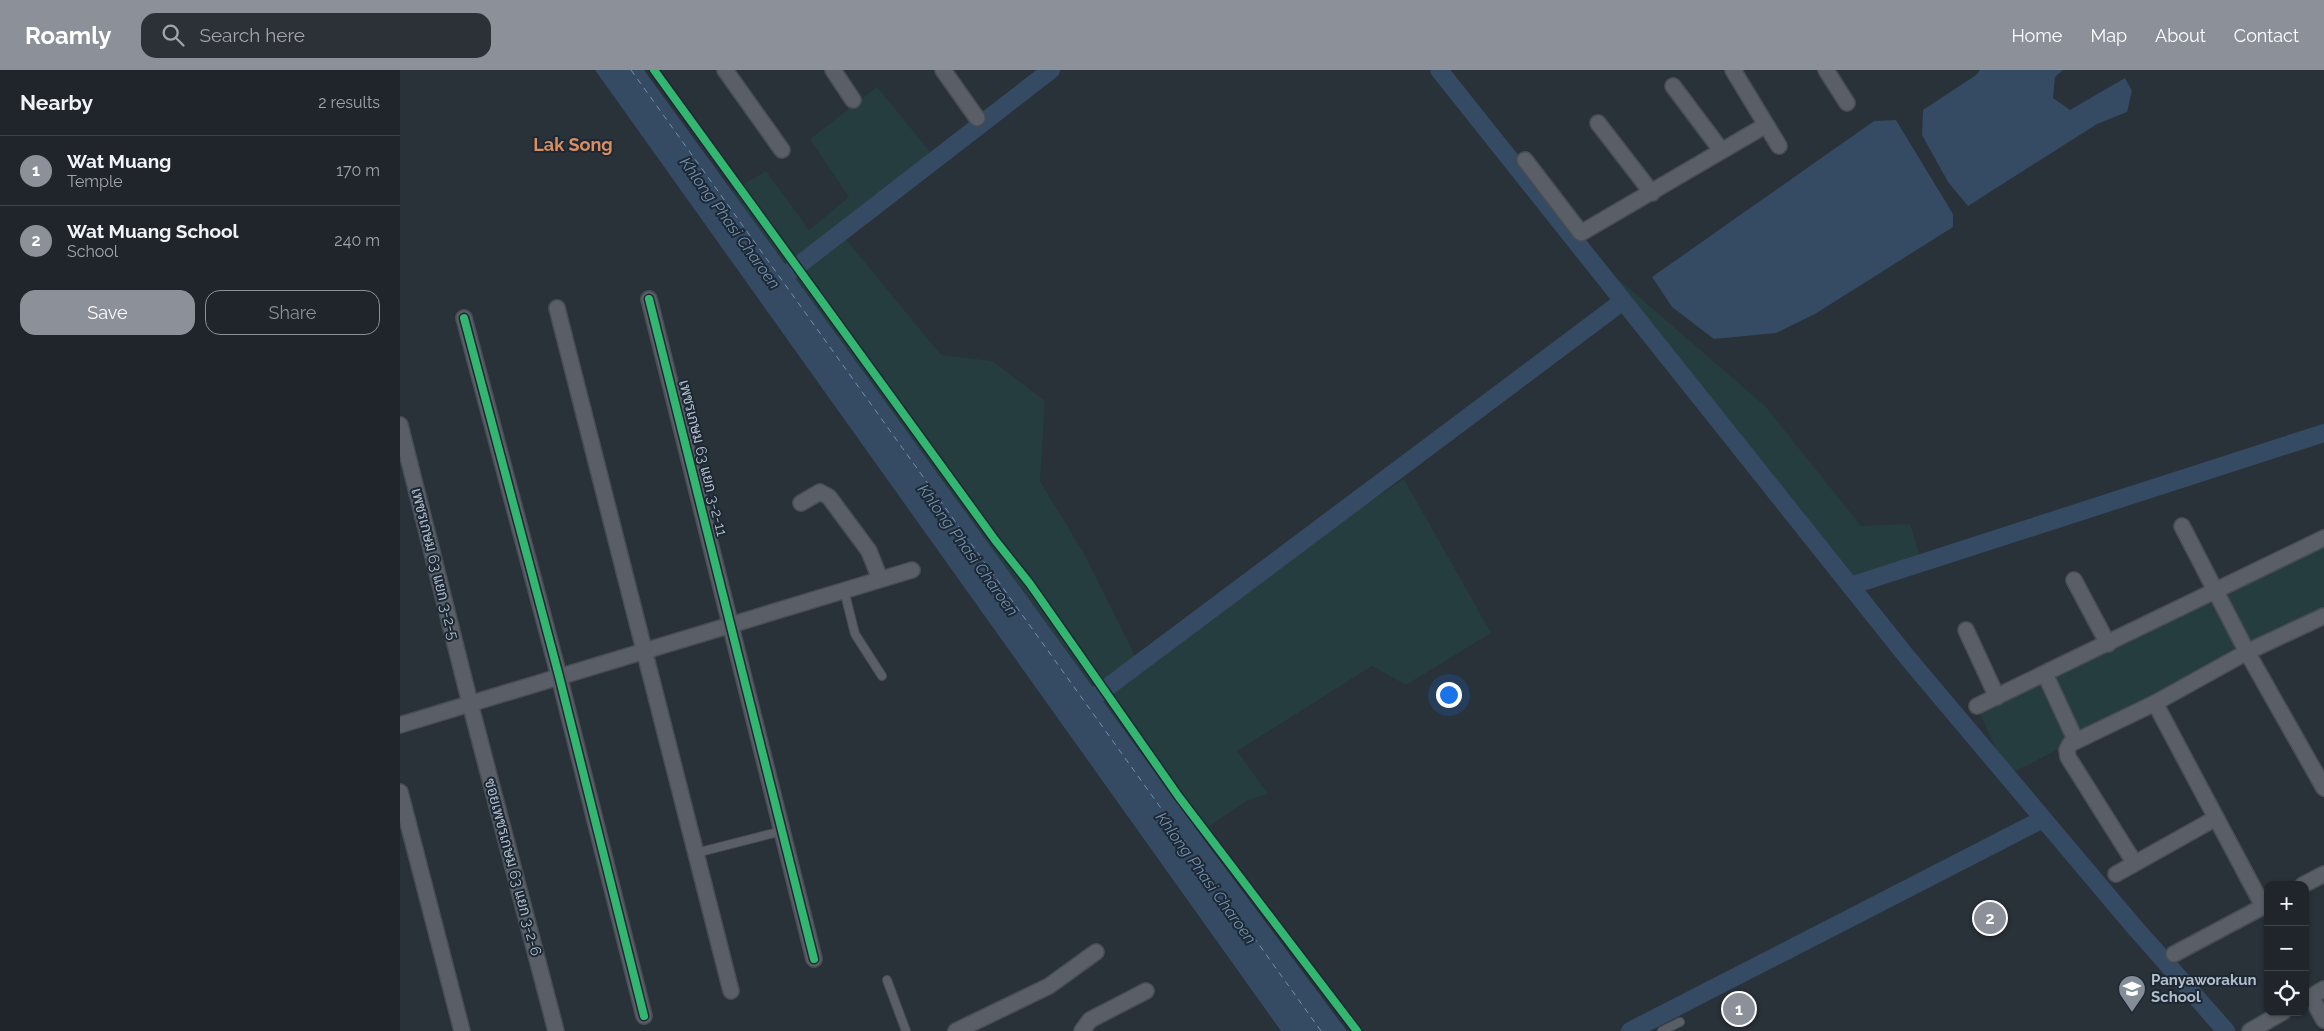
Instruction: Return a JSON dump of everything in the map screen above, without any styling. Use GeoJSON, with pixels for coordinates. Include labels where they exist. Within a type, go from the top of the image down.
{"type":"FeatureCollection","features":[{"type":"Feature","properties":{"kind":"street"},"geometry":{"type":"LineString","coordinates":[[725,70],[782,150]]}},
{"type":"Feature","properties":{"kind":"street"},"geometry":{"type":"LineString","coordinates":[[832,70],[853,100]]}},
{"type":"Feature","properties":{"kind":"street"},"geometry":{"type":"LineString","coordinates":[[943,70],[977,118]]}},
{"type":"Feature","properties":{"kind":"street"},"geometry":{"type":"LineString","coordinates":[[1733,70],[1779,146]]}},
{"type":"Feature","properties":{"kind":"street"},"geometry":{"type":"LineString","coordinates":[[1826,70],[1847,103]]}},
{"type":"Feature","properties":{"kind":"street"},"geometry":{"type":"LineString","coordinates":[[1673,86],[1721,150]]}},
{"type":"Feature","properties":{"kind":"street"},"geometry":{"type":"LineString","coordinates":[[1598,123],[1652,193]]}},
{"type":"Feature","properties":{"kind":"street"},"geometry":{"type":"LineString","coordinates":[[1525,160],[1581,233],[1652,193],[1766,124]]}},
{"type":"Feature","properties":{"kind":"street","name":"เพชรเกษม 63 แยก 3-2-11"},"geometry":{"type":"LineString","coordinates":[[649,299],[814,959]]}},
{"type":"Feature","properties":{"kind":"street"},"geometry":{"type":"LineString","coordinates":[[557,308],[731,991]]}},
{"type":"Feature","properties":{"kind":"street"},"geometry":{"type":"LineString","coordinates":[[464,318],[559,676],[644,1016]]}},
{"type":"Feature","properties":{"kind":"street","name":"เพชรเกษม 63 แยก 3-2-5"},"geometry":{"type":"LineString","coordinates":[[400,425],[470,703]]}},
{"type":"Feature","properties":{"kind":"street"},"geometry":{"type":"LineString","coordinates":[[800,503],[820,492],[829,497],[869,551],[880,579]]}},
{"type":"Feature","properties":{"kind":"street"},"geometry":{"type":"LineString","coordinates":[[2182,526],[2247,652],[2324,788]]}},
{"type":"Feature","properties":{"kind":"street"},"geometry":{"type":"LineString","coordinates":[[1977,706],[2324,538]]}},
{"type":"Feature","properties":{"kind":"street"},"geometry":{"type":"LineString","coordinates":[[400,724],[912,570]]}},
{"type":"Feature","properties":{"kind":"street"},"geometry":{"type":"LineString","coordinates":[[2074,580],[2108,644]]}},
{"type":"Feature","properties":{"kind":"street"},"geometry":{"type":"LineString","coordinates":[[2134,862],[2068,757],[2067,750],[2070,744],[2155,702],[2247,652],[2324,616]]}},
{"type":"Feature","properties":{"kind":"street"},"geometry":{"type":"LineString","coordinates":[[1966,630],[1997,697]]}},
{"type":"Feature","properties":{"kind":"street"},"geometry":{"type":"LineString","coordinates":[[2045,674],[2076,741]]}},
{"type":"Feature","properties":{"kind":"street"},"geometry":{"type":"LineString","coordinates":[[2155,702],[2216,818],[2264,902]]}},
{"type":"Feature","properties":{"kind":"street","name":"ซอยเพชรเกษม 63 แยก 3-2-6"},"geometry":{"type":"LineString","coordinates":[[470,703],[556,1031]]}},
{"type":"Feature","properties":{"kind":"street"},"geometry":{"type":"LineString","coordinates":[[400,792],[462,1031]]}},
{"type":"Feature","properties":{"kind":"street"},"geometry":{"type":"LineString","coordinates":[[2116,874],[2134,862],[2216,818]]}},
{"type":"Feature","properties":{"kind":"street"},"geometry":{"type":"LineString","coordinates":[[2309,882],[2324,874]]}},
{"type":"Feature","properties":{"kind":"street"},"geometry":{"type":"LineString","coordinates":[[2174,954],[2264,906]]}},
{"type":"Feature","properties":{"kind":"street"},"geometry":{"type":"LineString","coordinates":[[956,1031],[1049,986],[1096,952]]}},
{"type":"Feature","properties":{"kind":"street"},"geometry":{"type":"LineString","coordinates":[[1082,1031],[1090,1020],[1146,991]]}},
{"type":"Feature","properties":{"kind":"street"},"geometry":{"type":"LineString","coordinates":[[2313,995],[2324,1020]]}},
{"type":"Feature","properties":{"kind":"street"},"geometry":{"type":"LineString","coordinates":[[2250,1031],[2276,1016]]}},
{"type":"Feature","properties":{"kind":"lane"},"geometry":{"type":"LineString","coordinates":[[844,590],[856,634],[882,676]]}},
{"type":"Feature","properties":{"kind":"lane"},"geometry":{"type":"LineString","coordinates":[[696,853],[782,831]]}},
{"type":"Feature","properties":{"kind":"lane"},"geometry":{"type":"LineString","coordinates":[[887,980],[906,1031]]}},
{"type":"Feature","properties":{"kind":"lane"},"geometry":{"type":"LineString","coordinates":[[1662,1031],[1680,1022]]}},
{"type":"Feature","properties":{"kind":"green space"},"geometry":{"type":"Polygon","coordinates":[[[877,87],[932,154],[836,227],[941,355],[992,361],[1045,401],[1040,481],[1083,552],[1135,656],[1404,479],[1491,633],[1406,685],[1372,666],[1237,751],[1268,794],[1248,800],[1199,833],[732,191],[766,171],[809,230],[849,197],[810,139],[877,87]]]}},
{"type":"Feature","properties":{"kind":"green space"},"geometry":{"type":"Polygon","coordinates":[[[1600,263],[1766,407],[1861,526],[1910,524],[1924,569],[1850,592],[1620,311],[1600,263]]]}},
{"type":"Feature","properties":{"kind":"green space"},"geometry":{"type":"Polygon","coordinates":[[[2324,536],[2324,614],[2008,775],[1977,707],[2324,536]]]}},
{"type":"Feature","properties":{"kind":"water","name":"Khlong Phasi Charoen"},"geometry":{"type":"Polygon","coordinates":[[[595,70],[644,70],[1199,833],[1347,1031],[1281,1031],[595,70]]]}},
{"type":"Feature","properties":{"kind":"water"},"geometry":{"type":"Polygon","coordinates":[[[1980,70],[2063,70],[2055,77],[2053,98],[2070,110],[2125,78],[2132,91],[2127,112],[2097,124],[1968,206],[1948,182],[1922,135],[1923,110],[1976,75],[1980,70]]]}},
{"type":"Feature","properties":{"kind":"water"},"geometry":{"type":"Polygon","coordinates":[[[1896,120],[1953,214],[1953,227],[1815,314],[1776,333],[1714,339],[1672,307],[1652,277],[1874,121],[1896,120]]]}},
{"type":"Feature","properties":{"kind":"waterway","name":"Khlong Phasi Charoen"},"geometry":{"type":"LineString","coordinates":[[773,285],[1051,70]]}},
{"type":"Feature","properties":{"kind":"waterway"},"geometry":{"type":"LineString","coordinates":[[1439,70],[1907,657],[2131,923],[2226,1031]]}},
{"type":"Feature","properties":{"kind":"waterway"},"geometry":{"type":"LineString","coordinates":[[1081,707],[1623,301]]}},
{"type":"Feature","properties":{"kind":"waterway"},"geometry":{"type":"LineString","coordinates":[[1850,586],[2324,433]]}},
{"type":"Feature","properties":{"kind":"waterway"},"geometry":{"type":"LineString","coordinates":[[1630,1031],[2043,819]]}},
{"type":"Feature","properties":{"kind":"ferry route"},"geometry":{"type":"LineString","coordinates":[[631,70],[1321,1031]]}},
{"type":"Feature","properties":{"kind":"cycle path"},"geometry":{"type":"LineString","coordinates":[[654,70],[995,540],[1030,584],[1179,797],[1357,1031]]}},
{"type":"Feature","properties":{"kind":"cycle path"},"geometry":{"type":"LineString","coordinates":[[649,299],[814,959]]}},
{"type":"Feature","properties":{"kind":"cycle path"},"geometry":{"type":"LineString","coordinates":[[464,318],[559,676],[644,1016]]}},
{"type":"Feature","properties":{"kind":"place","name":"Wat Muang School"},"geometry":{"type":"Point","coordinates":[1990,918]}},
{"type":"Feature","properties":{"kind":"place","name":"Wat Muang"},"geometry":{"type":"Point","coordinates":[1739,1009]}},
{"type":"Feature","properties":{"kind":"place","name":"Panyaworakun School"},"geometry":{"type":"Point","coordinates":[2132,1013]}},
{"type":"Feature","properties":{"kind":"district","name":"Lak Song"},"geometry":{"type":"Point","coordinates":[573,144]}}]}
